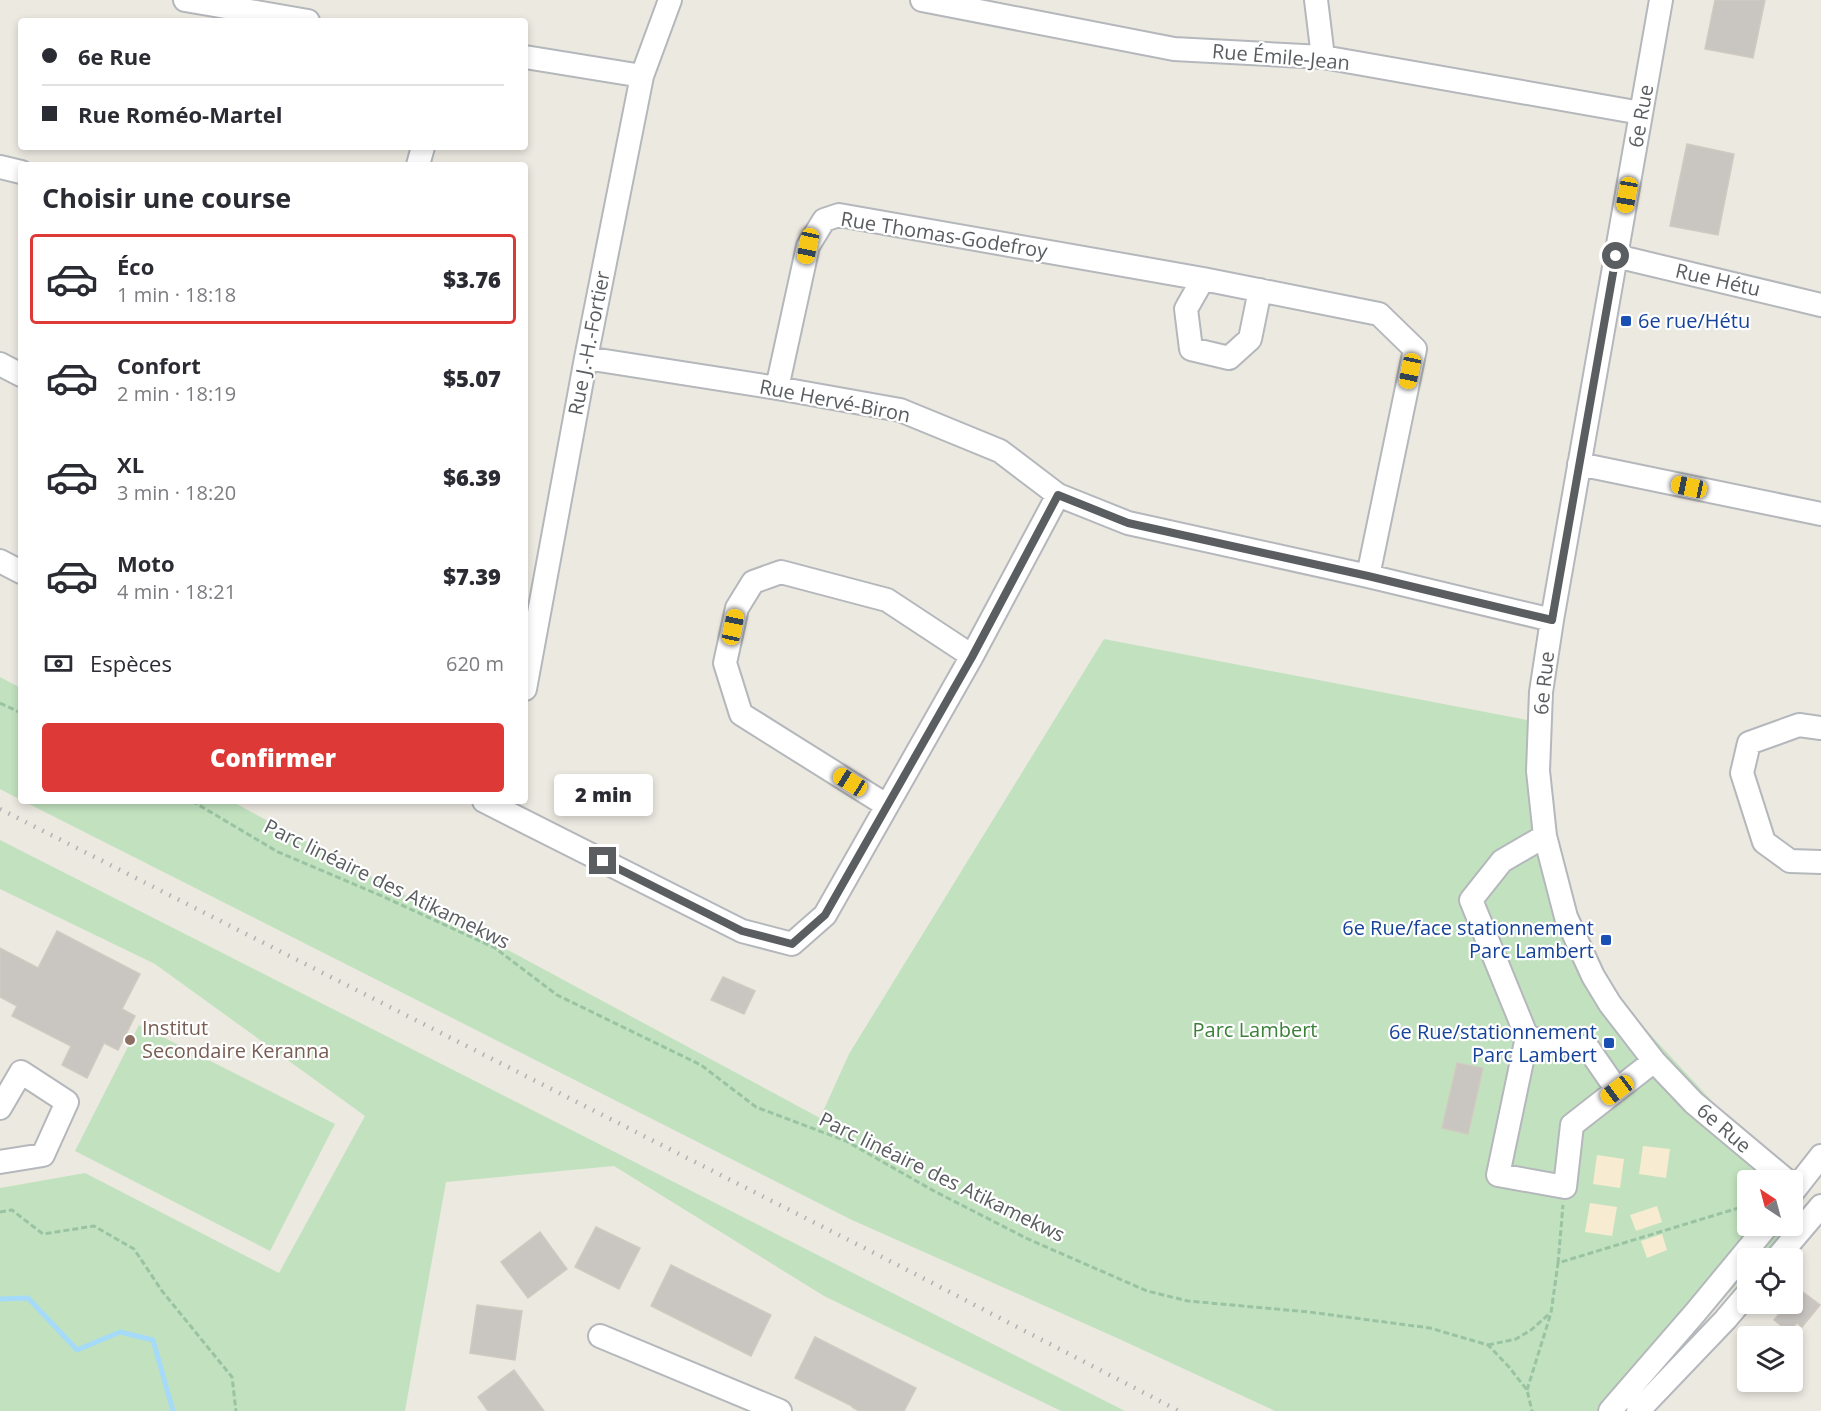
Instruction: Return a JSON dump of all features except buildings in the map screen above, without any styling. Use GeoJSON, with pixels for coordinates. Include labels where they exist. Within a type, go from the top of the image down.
{"type":"FeatureCollection","features":[{"type":"Feature","properties":{"kind":"street"},"geometry":{"type":"LineString","coordinates":[[185,0],[290,18]]}},
{"type":"Feature","properties":{"kind":"street","name":"Rue J.-H.-Fortier"},"geometry":{"type":"LineString","coordinates":[[528,674],[586,358],[642,76],[670,0]]}},
{"type":"Feature","properties":{"kind":"street","name":"Rue Émile-Jean"},"geometry":{"type":"LineString","coordinates":[[922,0],[1174,49],[1323,57],[1641,113]]}},
{"type":"Feature","properties":{"kind":"street"},"geometry":{"type":"LineString","coordinates":[[1316,0],[1323,57]]}},
{"type":"Feature","properties":{"kind":"street","name":"6e Rue"},"geometry":{"type":"LineString","coordinates":[[1661,0],[1552,620],[1541,692],[1538,771],[1545,837],[1566,917],[1593,976],[1610,1004],[1654,1061],[1694,1103],[1772,1170]]}},
{"type":"Feature","properties":{"kind":"street"},"geometry":{"type":"LineString","coordinates":[[528,57],[642,76]]}},
{"type":"Feature","properties":{"kind":"street"},"geometry":{"type":"LineString","coordinates":[[0,167],[18,170]]}},
{"type":"Feature","properties":{"kind":"street","name":"Rue Thomas-Godefroy"},"geometry":{"type":"LineString","coordinates":[[777,388],[808,246],[824,220],[839,215],[1203,279],[1379,314],[1415,349],[1368,576]]}},
{"type":"Feature","properties":{"kind":"street","name":"Rue Hétu"},"geometry":{"type":"LineString","coordinates":[[1616,256],[1821,305]]}},
{"type":"Feature","properties":{"kind":"street"},"geometry":{"type":"LineString","coordinates":[[1203,279],[1186,309],[1191,349],[1228,357],[1250,339],[1260,290]]}},
{"type":"Feature","properties":{"kind":"street","name":"Rue Hervé-Biron"},"geometry":{"type":"LineString","coordinates":[[586,358],[900,410],[1000,451],[1058,495],[1128,523],[1368,576],[1552,620]]}},
{"type":"Feature","properties":{"kind":"street"},"geometry":{"type":"LineString","coordinates":[[0,364],[18,373]]}},
{"type":"Feature","properties":{"kind":"street"},"geometry":{"type":"LineString","coordinates":[[1579,464],[1821,514]]}},
{"type":"Feature","properties":{"kind":"street"},"geometry":{"type":"LineString","coordinates":[[490,804],[742,931],[792,944],[825,915],[972,657],[1058,495]]}},
{"type":"Feature","properties":{"kind":"street"},"geometry":{"type":"LineString","coordinates":[[0,561],[18,570]]}},
{"type":"Feature","properties":{"kind":"street"},"geometry":{"type":"LineString","coordinates":[[886,805],[741,714],[725,663],[737,608],[753,582],[781,572],[887,600],[972,657]]}},
{"type":"Feature","properties":{"kind":"street"},"geometry":{"type":"LineString","coordinates":[[1821,728],[1799,724],[1749,743],[1742,773],[1764,842],[1790,861],[1821,862]]}},
{"type":"Feature","properties":{"kind":"street"},"geometry":{"type":"LineString","coordinates":[[1545,837],[1502,861],[1471,900],[1527,1037],[1498,1175],[1565,1187],[1572,1125],[1654,1061]]}},
{"type":"Feature","properties":{"kind":"street"},"geometry":{"type":"LineString","coordinates":[[1527,1037],[1588,1048],[1617,1090]]}},
{"type":"Feature","properties":{"kind":"street"},"geometry":{"type":"LineString","coordinates":[[0,1108],[21,1072],[67,1102],[43,1155],[0,1162]]}},
{"type":"Feature","properties":{"kind":"street"},"geometry":{"type":"LineString","coordinates":[[1803,1175],[1821,1156]]}},
{"type":"Feature","properties":{"kind":"street","name":"6e Rue"},"geometry":{"type":"LineString","coordinates":[[1803,1194],[1821,1206]]}},
{"type":"Feature","properties":{"kind":"street"},"geometry":{"type":"LineString","coordinates":[[1785,1248],[1821,1206]]}},
{"type":"Feature","properties":{"kind":"street"},"geometry":{"type":"LineString","coordinates":[[1610,1411],[1759,1236]]}},
{"type":"Feature","properties":{"kind":"street"},"geometry":{"type":"LineString","coordinates":[[1638,1411],[1737,1305]]}},
{"type":"Feature","properties":{"kind":"street"},"geometry":{"type":"LineString","coordinates":[[600,1336],[780,1411]]}},
{"type":"Feature","properties":{"kind":"street"},"geometry":{"type":"LineString","coordinates":[[1643,1373],[1661,1387]]}},
{"type":"Feature","properties":{"kind":"path"},"geometry":{"type":"LineString","coordinates":[[0,703],[18,712]]}},
{"type":"Feature","properties":{"kind":"path","name":"Parc linéaire des Atikamekws"},"geometry":{"type":"LineString","coordinates":[[197,804],[278,852],[382,896],[495,948],[557,995],[701,1065],[756,1107],[846,1142],[934,1191],[1028,1239],[1147,1291],[1188,1301],[1309,1312],[1430,1328],[1488,1345],[1527,1390],[1532,1411]]}},
{"type":"Feature","properties":{"kind":"path"},"geometry":{"type":"LineString","coordinates":[[1527,1390],[1551,1313],[1565,1187]]}},
{"type":"Feature","properties":{"kind":"path"},"geometry":{"type":"LineString","coordinates":[[1558,1263],[1737,1207]]}},
{"type":"Feature","properties":{"kind":"path"},"geometry":{"type":"LineString","coordinates":[[0,1212],[12,1210],[43,1234],[94,1226],[134,1249],[162,1291],[232,1377],[236,1411]]}},
{"type":"Feature","properties":{"kind":"path"},"geometry":{"type":"LineString","coordinates":[[1488,1345],[1516,1339],[1551,1313]]}},
{"type":"Feature","properties":{"kind":"green space","name":"Parc Lambert"},"geometry":{"type":"Polygon","coordinates":[[[1104,639],[1532,721],[1540,843],[1584,963],[1776,1170],[1737,1170],[1737,1236],[1781,1236],[1769,1248],[1737,1248],[1737,1284],[1633,1400],[1626,1411],[1275,1411],[852,1220],[29,804],[237,804],[820,1118],[849,1054],[1104,639]]]}},
{"type":"Feature","properties":{"kind":"green space"},"geometry":{"type":"Polygon","coordinates":[[[0,677],[18,686],[18,798],[0,789],[0,677]]]}},
{"type":"Feature","properties":{"kind":"green space"},"geometry":{"type":"Polygon","coordinates":[[[0,840],[1125,1411],[1061,1411],[824,1296],[614,1166],[446,1182],[405,1411],[0,1411],[0,1188],[85,1173],[279,1273],[365,1116],[155,964],[0,889],[0,840]]]}},
{"type":"Feature","properties":{"kind":"green space"},"geometry":{"type":"Polygon","coordinates":[[[139,1025],[335,1124],[270,1251],[75,1151],[139,1025]]]}},
{"type":"Feature","properties":{"kind":"sand"},"geometry":{"type":"Polygon","coordinates":[[[1643,1146],[1670,1149],[1666,1178],[1639,1174],[1643,1146]]]}},
{"type":"Feature","properties":{"kind":"sand"},"geometry":{"type":"Polygon","coordinates":[[[1597,1155],[1624,1159],[1620,1188],[1593,1184],[1597,1155]]]}},
{"type":"Feature","properties":{"kind":"sand"},"geometry":{"type":"Polygon","coordinates":[[[1590,1203],[1617,1207],[1612,1236],[1585,1232],[1590,1203]]]}},
{"type":"Feature","properties":{"kind":"sand"},"geometry":{"type":"Polygon","coordinates":[[[1657,1206],[1662,1222],[1636,1231],[1630,1215],[1657,1206]]]}},
{"type":"Feature","properties":{"kind":"sand"},"geometry":{"type":"Polygon","coordinates":[[[1662,1234],[1667,1250],[1647,1258],[1641,1241],[1662,1234]]]}},
{"type":"Feature","properties":{"kind":"waterway"},"geometry":{"type":"LineString","coordinates":[[0,1299],[28,1298],[77,1350],[120,1332],[153,1340],[173,1411]]}},
{"type":"Feature","properties":{"kind":"railway"},"geometry":{"type":"LineString","coordinates":[[0,809],[888,1260],[1179,1411]]}},
{"type":"Feature","properties":{"kind":"place","name":"6e rue/Hétu"},"geometry":{"type":"Point","coordinates":[1626,321]}},
{"type":"Feature","properties":{"kind":"place","name":"6e Rue/face stationnement Parc Lambert"},"geometry":{"type":"Point","coordinates":[1606,940]}},
{"type":"Feature","properties":{"kind":"place","name":"Institut Secondaire Keranna"},"geometry":{"type":"Point","coordinates":[130,1040]}},
{"type":"Feature","properties":{"kind":"place","name":"6e Rue/stationnement Parc Lambert"},"geometry":{"type":"Point","coordinates":[1609,1043]}},
{"type":"Feature","properties":{"kind":"route"},"geometry":{"type":"LineString","coordinates":[[603,861],[742,931],[792,944],[825,915],[972,657],[1058,495],[1128,523],[1368,576],[1552,620],[1616,256]]}}]}
